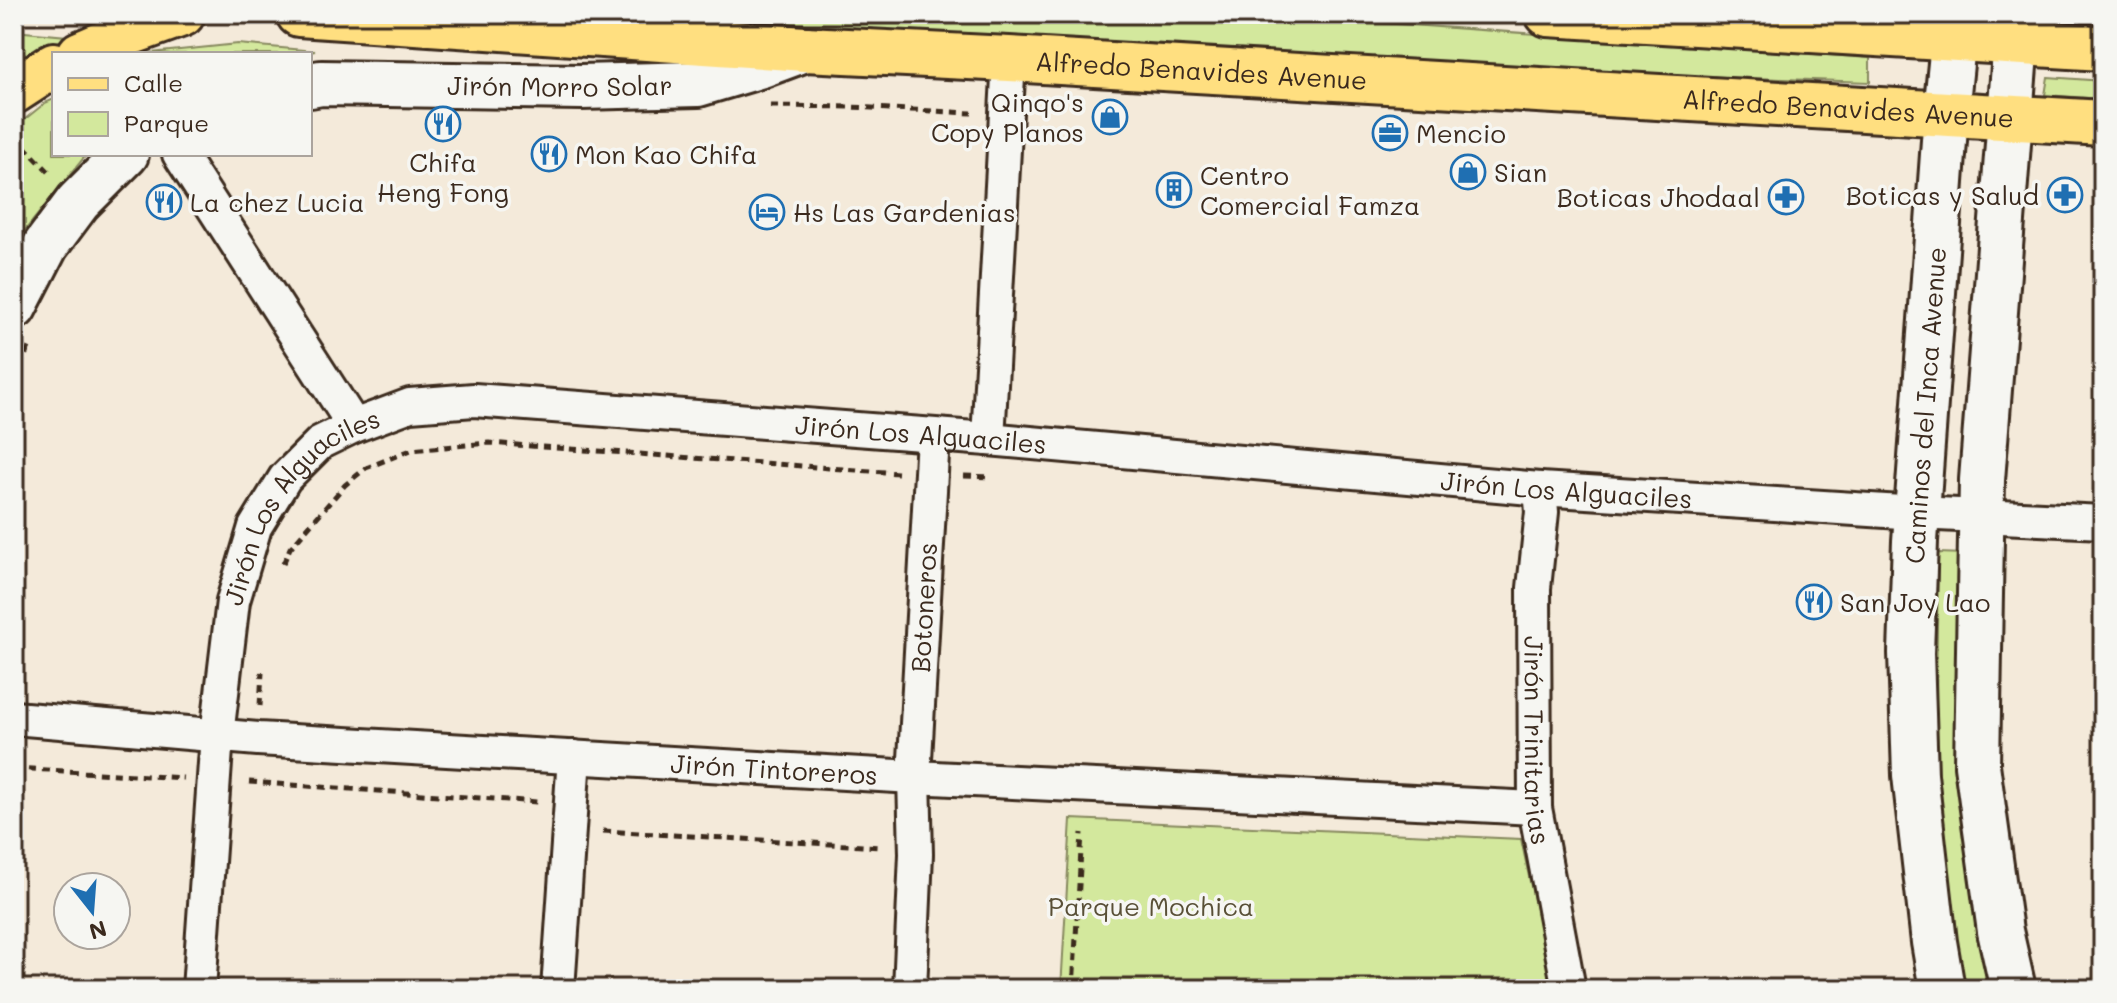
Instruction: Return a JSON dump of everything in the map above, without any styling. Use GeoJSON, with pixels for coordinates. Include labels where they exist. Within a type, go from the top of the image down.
{"type":"FeatureCollection","features":[{"type":"Feature","properties":{"kind":"main road"},"geometry":{"type":"LineString","coordinates":[[85,52],[182,14]]}},
{"type":"Feature","properties":{"kind":"main road","name":"Alfredo Benavides Avenue"},"geometry":{"type":"LineString","coordinates":[[299,14],[805,49],[2103,123]]}},
{"type":"Feature","properties":{"kind":"main road"},"geometry":{"type":"LineString","coordinates":[[1548,14],[2017,29],[2103,48]]}},
{"type":"Feature","properties":{"kind":"main road","name":"Caminos del Inca Avenue"},"geometry":{"type":"LineString","coordinates":[[1942,989],[1915,775],[1911,653],[1917,513],[1946,113],[1956,27]]}},
{"type":"Feature","properties":{"kind":"main road"},"geometry":{"type":"LineString","coordinates":[[2013,989],[2000,931],[1977,765],[1980,517],[2017,29]]}},
{"type":"Feature","properties":{"kind":"main road","name":"Jirón Morro Solar"},"geometry":{"type":"LineString","coordinates":[[312,85],[581,87],[698,84],[805,49]]}},
{"type":"Feature","properties":{"kind":"main road"},"geometry":{"type":"LineString","coordinates":[[14,91],[52,66]]}},
{"type":"Feature","properties":{"kind":"main road"},"geometry":{"type":"LineString","coordinates":[[14,307],[46,245],[78,202],[124,156]]}},
{"type":"Feature","properties":{"kind":"street"},"geometry":{"type":"LineString","coordinates":[[988,439],[1009,59]]}},
{"type":"Feature","properties":{"kind":"street"},"geometry":{"type":"LineString","coordinates":[[180,156],[354,426]]}},
{"type":"Feature","properties":{"kind":"street","name":"Jirón Los Alguaciles"},"geometry":{"type":"LineString","coordinates":[[199,989],[217,735],[233,601],[255,527],[285,478],[321,442],[410,405],[474,400],[988,439],[1540,489],[2103,522]]}},
{"type":"Feature","properties":{"kind":"street","name":"Botoneros"},"geometry":{"type":"LineString","coordinates":[[910,989],[916,854],[914,777],[933,437]]}},
{"type":"Feature","properties":{"kind":"street","name":"Jirón Trinitarias"},"geometry":{"type":"LineString","coordinates":[[1540,489],[1542,512],[1534,588],[1535,808],[1569,989]]}},
{"type":"Feature","properties":{"kind":"street","name":"Jirón Tintoreros"},"geometry":{"type":"LineString","coordinates":[[14,718],[258,739],[914,777],[1535,808]]}},
{"type":"Feature","properties":{"kind":"street"},"geometry":{"type":"LineString","coordinates":[[558,989],[574,757]]}},
{"type":"Feature","properties":{"kind":"path"},"geometry":{"type":"LineString","coordinates":[[280,572],[290,548],[345,485],[366,468],[411,450],[489,443],[995,477]]}},
{"type":"Feature","properties":{"kind":"path"},"geometry":{"type":"LineString","coordinates":[[258,739],[263,660]]}},
{"type":"Feature","properties":{"kind":"path"},"geometry":{"type":"LineString","coordinates":[[14,768],[602,805],[599,831],[882,847]]}},
{"type":"Feature","properties":{"kind":"path"},"geometry":{"type":"LineString","coordinates":[[1073,989],[1082,833]]}},
{"type":"Feature","properties":{"kind":"green space"},"geometry":{"type":"Polygon","coordinates":[[[653,14],[1259,14],[1870,58],[1870,82],[1385,65],[653,14]]]}},
{"type":"Feature","properties":{"kind":"green space"},"geometry":{"type":"Polygon","coordinates":[[[14,31],[88,38],[52,52],[14,71],[14,31]]]}},
{"type":"Feature","properties":{"kind":"green space"},"geometry":{"type":"Polygon","coordinates":[[[238,44],[315,51],[310,52],[160,52],[238,44]]]}},
{"type":"Feature","properties":{"kind":"green space"},"geometry":{"type":"Polygon","coordinates":[[[2048,77],[2103,81],[2103,99],[2045,95],[2048,77]]]}},
{"type":"Feature","properties":{"kind":"green space"},"geometry":{"type":"Polygon","coordinates":[[[52,100],[52,156],[85,156],[14,244],[14,128],[52,100]]]}},
{"type":"Feature","properties":{"kind":"green space"},"geometry":{"type":"Polygon","coordinates":[[[1938,553],[1964,554],[1994,989],[1963,989],[1951,937],[1935,772],[1938,553]]]}},
{"type":"Feature","properties":{"kind":"green space","name":"Parque Mochica"},"geometry":{"type":"Polygon","coordinates":[[[1071,819],[1521,839],[1553,989],[1061,989],[1071,819]]]}},
{"type":"Feature","properties":{"kind":"place","name":"Qinqo's Copy Planos"},"geometry":{"type":"Point","coordinates":[1110,117]}},
{"type":"Feature","properties":{"kind":"place","name":"Chifa Heng Fong"},"geometry":{"type":"Point","coordinates":[443,124]}},
{"type":"Feature","properties":{"kind":"place","name":"Mencio"},"geometry":{"type":"Point","coordinates":[1390,133]}},
{"type":"Feature","properties":{"kind":"place","name":"Mon Kao Chifa"},"geometry":{"type":"Point","coordinates":[549,154]}},
{"type":"Feature","properties":{"kind":"place","name":"Sian"},"geometry":{"type":"Point","coordinates":[1468,172]}},
{"type":"Feature","properties":{"kind":"place","name":"Centro Comercial Famza"},"geometry":{"type":"Point","coordinates":[1174,190]}},
{"type":"Feature","properties":{"kind":"place","name":"Boticas y Salud"},"geometry":{"type":"Point","coordinates":[2065,195]}},
{"type":"Feature","properties":{"kind":"place","name":"Boticas Jhodaal"},"geometry":{"type":"Point","coordinates":[1786,197]}},
{"type":"Feature","properties":{"kind":"place","name":"La chez Lucia"},"geometry":{"type":"Point","coordinates":[164,202]}},
{"type":"Feature","properties":{"kind":"place","name":"Hs Las Gardenias"},"geometry":{"type":"Point","coordinates":[767,212]}},
{"type":"Feature","properties":{"kind":"place","name":"San Joy Lao"},"geometry":{"type":"Point","coordinates":[1814,602]}}]}
